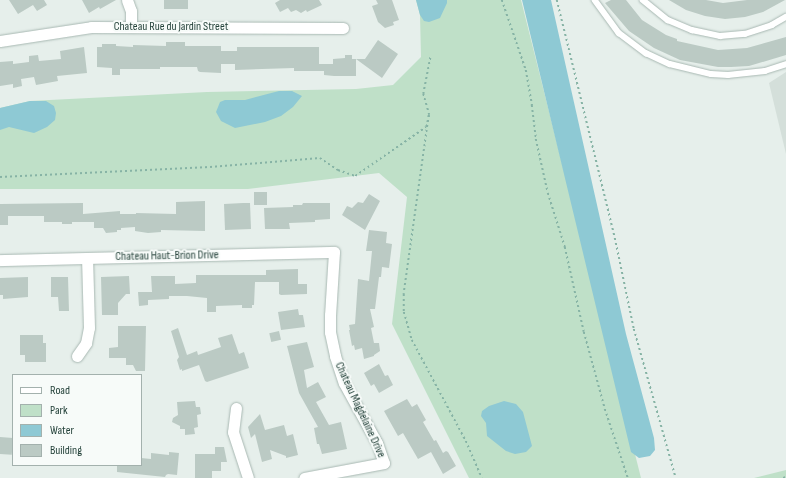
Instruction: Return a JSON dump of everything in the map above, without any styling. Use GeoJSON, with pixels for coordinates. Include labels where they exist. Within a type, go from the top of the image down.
{"type":"FeatureCollection","features":[{"type":"Feature","properties":{"kind":"street"},"geometry":{"type":"LineString","coordinates":[[127,0],[131,11],[131,27]]}},
{"type":"Feature","properties":{"kind":"street","name":"Chateau Rue du Jardin Street"},"geometry":{"type":"LineString","coordinates":[[0,41],[91,27],[343,28]]}},
{"type":"Feature","properties":{"kind":"street","name":"Chateau Haut-Brion Drive"},"geometry":{"type":"LineString","coordinates":[[0,260],[334,252]]}},
{"type":"Feature","properties":{"kind":"street","name":"Chateau Magdelaine Drive"},"geometry":{"type":"LineString","coordinates":[[304,478],[384,463],[377,443],[344,383],[335,356],[330,332],[334,252]]}},
{"type":"Feature","properties":{"kind":"street"},"geometry":{"type":"LineString","coordinates":[[77,356],[86,343],[88,328],[87,258]]}},
{"type":"Feature","properties":{"kind":"street"},"geometry":{"type":"LineString","coordinates":[[236,408],[233,432],[248,478]]}},
{"type":"Feature","properties":{"kind":"lane"},"geometry":{"type":"LineString","coordinates":[[595,0],[619,33],[646,53],[670,64],[704,73],[728,75],[765,71],[786,64]]}},
{"type":"Feature","properties":{"kind":"lane"},"geometry":{"type":"LineString","coordinates":[[643,0],[668,20],[692,30],[720,36],[745,34],[772,25],[786,17]]}},
{"type":"Feature","properties":{"kind":"path"},"geometry":{"type":"LineString","coordinates":[[502,0],[526,70],[536,139],[548,192],[565,247],[584,332],[605,409],[628,478]]}},
{"type":"Feature","properties":{"kind":"path"},"geometry":{"type":"LineString","coordinates":[[557,0],[613,231],[634,329],[676,478]]}},
{"type":"Feature","properties":{"kind":"path"},"geometry":{"type":"LineString","coordinates":[[430,57],[423,94],[429,115],[404,294],[404,312],[412,340],[466,441],[482,478]]}},
{"type":"Feature","properties":{"kind":"path"},"geometry":{"type":"LineString","coordinates":[[0,177],[210,167],[320,158],[338,170],[355,176],[426,127],[429,115]]}},
{"type":"Feature","properties":{"kind":"shaded area"},"geometry":{"type":"Polygon","coordinates":[[[786,72],[786,154],[769,83],[786,72]]]}},
{"type":"Feature","properties":{"kind":"green space"},"geometry":{"type":"Polygon","coordinates":[[[416,0],[521,0],[641,478],[469,478],[392,324],[407,197],[379,173],[248,189],[0,189],[0,108],[30,101],[207,92],[356,89],[393,85],[421,57],[420,15],[416,0]]]}},
{"type":"Feature","properties":{"kind":"green space"},"geometry":{"type":"Polygon","coordinates":[[[786,470],[786,478],[754,478],[786,470]]]}},
{"type":"Feature","properties":{"kind":"water"},"geometry":{"type":"Polygon","coordinates":[[[416,0],[447,0],[447,3],[440,18],[429,22],[424,21],[420,15],[416,0]]]}},
{"type":"Feature","properties":{"kind":"water"},"geometry":{"type":"Polygon","coordinates":[[[522,0],[551,0],[626,334],[654,438],[655,450],[650,456],[639,458],[631,452],[522,0]]]}},
{"type":"Feature","properties":{"kind":"water"},"geometry":{"type":"Polygon","coordinates":[[[279,91],[292,91],[302,96],[293,107],[281,116],[265,122],[235,128],[221,121],[216,112],[220,102],[225,100],[245,100],[279,91]]]}},
{"type":"Feature","properties":{"kind":"water"},"geometry":{"type":"Polygon","coordinates":[[[30,101],[46,101],[54,106],[56,113],[55,120],[47,127],[34,133],[9,127],[0,130],[0,108],[30,101]]]}},
{"type":"Feature","properties":{"kind":"water"},"geometry":{"type":"Polygon","coordinates":[[[504,401],[516,404],[523,412],[532,446],[526,452],[515,454],[506,451],[487,436],[486,423],[481,416],[482,411],[489,406],[504,401]]]}},
{"type":"Feature","properties":{"kind":"building"},"geometry":{"type":"Polygon","coordinates":[[[9,0],[44,0],[47,5],[37,11],[33,5],[18,14],[9,0]]]}},
{"type":"Feature","properties":{"kind":"building"},"geometry":{"type":"Polygon","coordinates":[[[82,0],[116,0],[89,13],[82,0]]]}},
{"type":"Feature","properties":{"kind":"building"},"geometry":{"type":"Polygon","coordinates":[[[164,0],[188,0],[188,9],[164,9],[164,0]]]}},
{"type":"Feature","properties":{"kind":"building"},"geometry":{"type":"Polygon","coordinates":[[[280,0],[319,0],[322,5],[307,12],[306,10],[301,13],[296,10],[291,12],[288,8],[280,12],[275,3],[280,0]]]}},
{"type":"Feature","properties":{"kind":"building"},"geometry":{"type":"Polygon","coordinates":[[[376,0],[392,0],[399,20],[393,22],[394,25],[385,28],[378,22],[372,6],[378,4],[376,0]]]}},
{"type":"Feature","properties":{"kind":"building"},"geometry":{"type":"Polygon","coordinates":[[[611,0],[626,0],[642,20],[666,35],[677,39],[677,41],[718,50],[747,48],[786,37],[786,55],[749,66],[731,67],[718,67],[680,60],[654,48],[629,31],[605,3],[611,0]]]}},
{"type":"Feature","properties":{"kind":"building"},"geometry":{"type":"Polygon","coordinates":[[[669,0],[706,0],[723,3],[747,0],[785,0],[763,12],[745,17],[725,19],[705,16],[686,10],[669,0]]]}},
{"type":"Feature","properties":{"kind":"building"},"geometry":{"type":"Polygon","coordinates":[[[378,40],[398,54],[382,78],[356,59],[365,59],[378,40]]]}},
{"type":"Feature","properties":{"kind":"building"},"geometry":{"type":"Polygon","coordinates":[[[166,42],[185,42],[185,46],[221,46],[221,51],[237,51],[237,47],[319,47],[319,64],[333,64],[333,59],[345,58],[345,55],[352,55],[352,59],[356,59],[356,76],[324,75],[324,71],[294,71],[294,68],[235,70],[235,64],[221,64],[221,73],[200,72],[198,71],[197,67],[160,67],[160,69],[120,69],[120,75],[112,75],[112,68],[97,67],[97,47],[102,47],[102,44],[116,44],[116,46],[133,47],[133,45],[166,46],[166,42]]]}},
{"type":"Feature","properties":{"kind":"building"},"geometry":{"type":"Polygon","coordinates":[[[84,47],[87,73],[57,76],[58,81],[36,85],[34,77],[21,79],[22,86],[13,88],[13,84],[0,86],[0,62],[13,61],[13,64],[29,62],[29,56],[38,55],[39,61],[61,59],[60,51],[84,47]]]}},
{"type":"Feature","properties":{"kind":"building"},"geometry":{"type":"Polygon","coordinates":[[[254,192],[267,192],[267,205],[254,205],[254,192]]]}},
{"type":"Feature","properties":{"kind":"building"},"geometry":{"type":"Polygon","coordinates":[[[369,194],[380,201],[365,230],[342,215],[347,206],[352,208],[358,202],[363,203],[369,194]]]}},
{"type":"Feature","properties":{"kind":"building"},"geometry":{"type":"Polygon","coordinates":[[[205,201],[205,231],[161,230],[161,232],[148,233],[135,231],[135,227],[121,228],[121,230],[117,230],[117,232],[106,233],[103,228],[94,228],[94,222],[72,222],[72,224],[62,224],[62,222],[44,222],[44,216],[8,216],[8,225],[0,225],[0,204],[83,203],[83,214],[120,211],[120,214],[176,214],[176,202],[205,201]]]}},
{"type":"Feature","properties":{"kind":"building"},"geometry":{"type":"Polygon","coordinates":[[[250,203],[251,229],[225,230],[224,204],[250,203]]]}},
{"type":"Feature","properties":{"kind":"building"},"geometry":{"type":"Polygon","coordinates":[[[303,203],[330,203],[330,219],[315,220],[315,222],[289,223],[290,229],[265,229],[264,208],[293,207],[293,205],[302,205],[303,203]]]}},
{"type":"Feature","properties":{"kind":"building"},"geometry":{"type":"Polygon","coordinates":[[[369,230],[387,232],[386,243],[392,244],[389,268],[382,267],[381,277],[379,277],[375,309],[370,309],[374,327],[371,328],[374,343],[379,343],[380,351],[374,356],[364,359],[362,348],[355,350],[354,345],[352,346],[349,325],[355,324],[358,279],[369,281],[372,251],[366,251],[369,230]]]}},
{"type":"Feature","properties":{"kind":"building"},"geometry":{"type":"Polygon","coordinates":[[[298,269],[298,284],[307,284],[307,294],[281,295],[279,294],[279,282],[255,282],[254,305],[252,305],[252,308],[242,308],[242,305],[216,306],[216,312],[207,312],[207,298],[187,296],[169,296],[169,299],[148,300],[148,305],[139,306],[138,292],[152,292],[151,276],[175,276],[175,284],[196,283],[196,275],[266,275],[266,270],[298,269]]]}},
{"type":"Feature","properties":{"kind":"building"},"geometry":{"type":"Polygon","coordinates":[[[129,276],[130,294],[126,294],[118,303],[118,315],[102,315],[101,277],[129,276]]]}},
{"type":"Feature","properties":{"kind":"building"},"geometry":{"type":"Polygon","coordinates":[[[28,277],[28,297],[3,299],[3,295],[0,295],[0,278],[28,277]]]}},
{"type":"Feature","properties":{"kind":"building"},"geometry":{"type":"Polygon","coordinates":[[[51,277],[68,277],[69,311],[59,311],[58,297],[51,297],[51,277]]]}},
{"type":"Feature","properties":{"kind":"building"},"geometry":{"type":"Polygon","coordinates":[[[298,309],[299,315],[303,315],[305,327],[281,330],[278,312],[298,309]]]}},
{"type":"Feature","properties":{"kind":"building"},"geometry":{"type":"Polygon","coordinates":[[[118,326],[146,326],[145,371],[136,371],[133,365],[126,365],[126,358],[109,358],[109,348],[118,347],[118,326]]]}},
{"type":"Feature","properties":{"kind":"building"},"geometry":{"type":"Polygon","coordinates":[[[178,328],[187,355],[197,351],[198,355],[221,347],[218,338],[232,334],[239,354],[244,352],[249,368],[207,382],[205,381],[199,365],[182,371],[182,369],[180,370],[177,360],[179,357],[171,331],[178,328]]]}},
{"type":"Feature","properties":{"kind":"building"},"geometry":{"type":"Polygon","coordinates":[[[279,331],[281,340],[271,342],[269,333],[279,331]]]}},
{"type":"Feature","properties":{"kind":"building"},"geometry":{"type":"Polygon","coordinates":[[[20,335],[43,335],[43,343],[46,343],[46,362],[25,362],[25,355],[20,355],[20,335]]]}},
{"type":"Feature","properties":{"kind":"building"},"geometry":{"type":"Polygon","coordinates":[[[307,342],[314,367],[304,370],[307,388],[318,382],[326,397],[316,402],[329,425],[341,422],[347,449],[322,454],[319,444],[317,444],[314,428],[318,427],[299,393],[287,346],[307,342]]]}},
{"type":"Feature","properties":{"kind":"building"},"geometry":{"type":"Polygon","coordinates":[[[379,364],[385,376],[388,375],[393,385],[379,393],[374,384],[371,386],[364,373],[379,364]]]}},
{"type":"Feature","properties":{"kind":"building"},"geometry":{"type":"Polygon","coordinates":[[[407,399],[412,407],[417,404],[426,420],[423,422],[434,441],[436,440],[443,453],[446,451],[448,452],[456,466],[443,474],[431,452],[418,459],[403,433],[398,436],[384,411],[407,399]]]}},
{"type":"Feature","properties":{"kind":"building"},"geometry":{"type":"Polygon","coordinates":[[[195,401],[196,407],[200,407],[201,414],[197,415],[198,427],[194,428],[195,434],[185,435],[185,429],[180,429],[180,426],[172,422],[173,418],[178,415],[177,402],[195,401]]]}},
{"type":"Feature","properties":{"kind":"building"},"geometry":{"type":"Polygon","coordinates":[[[260,414],[265,430],[284,425],[287,436],[293,434],[298,455],[286,458],[286,456],[270,450],[272,459],[262,462],[255,434],[251,438],[248,427],[260,414]]]}},
{"type":"Feature","properties":{"kind":"building"},"geometry":{"type":"Polygon","coordinates":[[[0,437],[12,438],[12,455],[0,454],[0,437]]]}},
{"type":"Feature","properties":{"kind":"building"},"geometry":{"type":"Polygon","coordinates":[[[215,447],[224,447],[227,462],[221,462],[221,471],[212,471],[212,478],[195,478],[195,454],[215,454],[215,447]]]}},
{"type":"Feature","properties":{"kind":"building"},"geometry":{"type":"Polygon","coordinates":[[[169,452],[179,453],[177,475],[168,474],[165,477],[117,472],[117,466],[142,466],[142,458],[151,459],[151,453],[169,455],[169,452]]]}}]}
